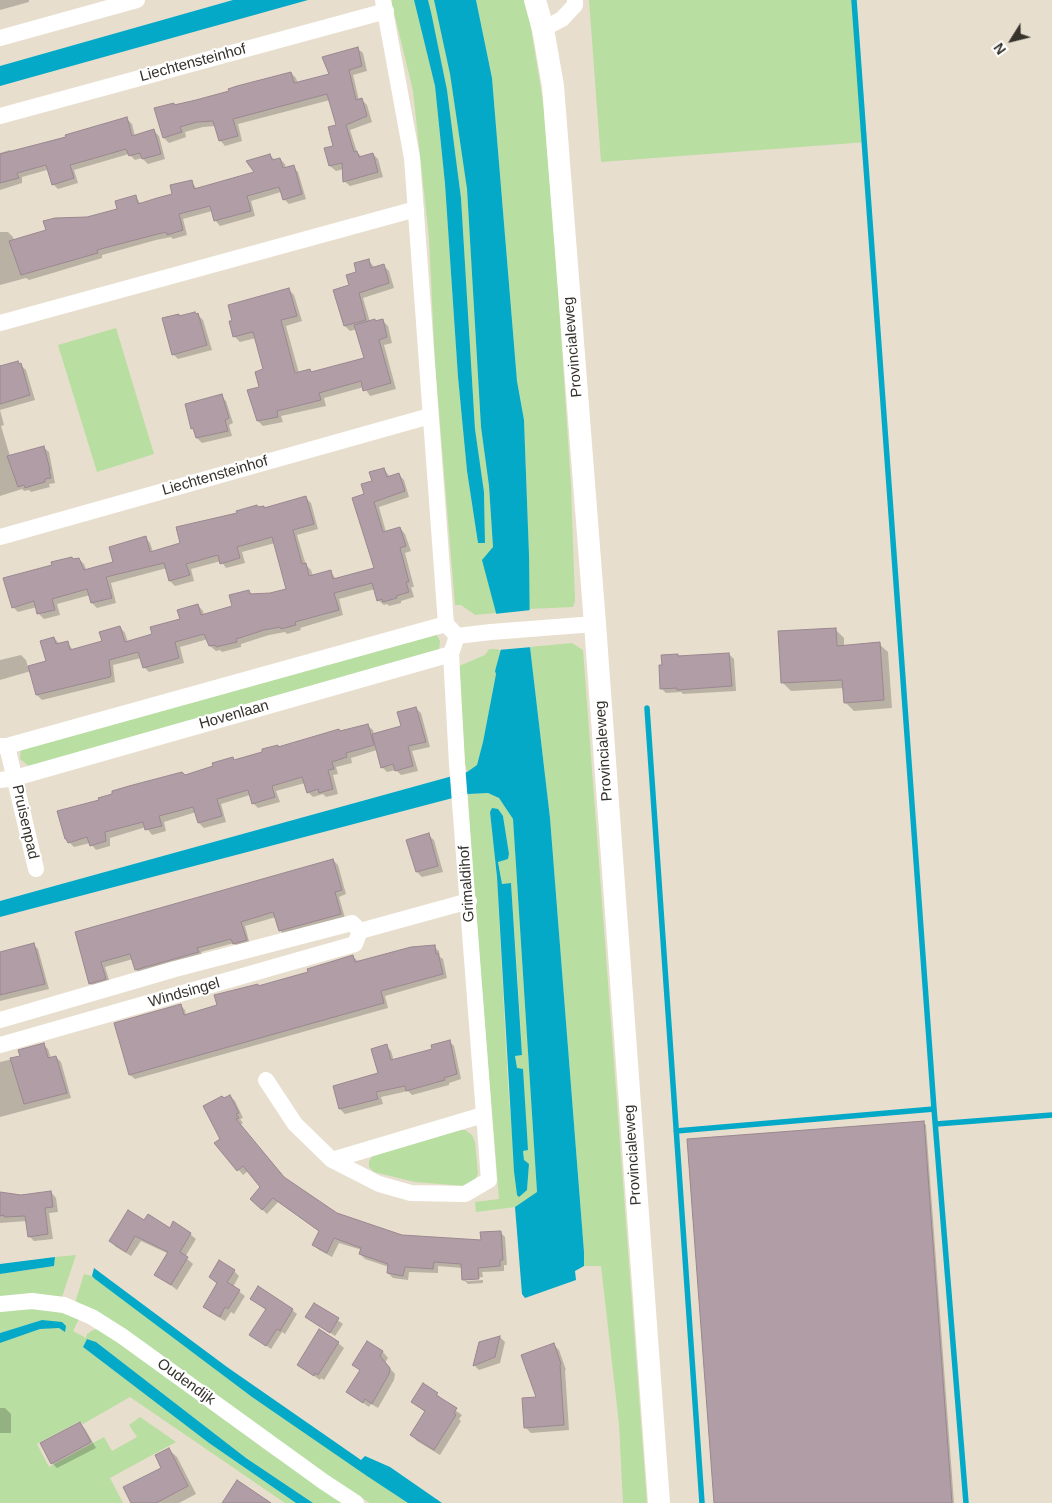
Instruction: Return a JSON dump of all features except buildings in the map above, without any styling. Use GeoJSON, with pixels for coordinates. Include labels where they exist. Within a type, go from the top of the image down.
{"type":"FeatureCollection","features":[{"type":"Feature","properties":{"kind":"main road","name":"Provincialeweg"},"geometry":{"type":"LineString","coordinates":[[535,0],[543,28],[553,86],[595,624],[659,1503]]}},
{"type":"Feature","properties":{"kind":"street"},"geometry":{"type":"LineString","coordinates":[[0,38],[137,0]]}},
{"type":"Feature","properties":{"kind":"street"},"geometry":{"type":"LineString","coordinates":[[543,28],[562,20],[575,4],[574,0]]}},
{"type":"Feature","properties":{"kind":"street","name":"Liechtensteinhof"},"geometry":{"type":"LineString","coordinates":[[0,116],[384,5],[412,158],[430,416],[452,630]]}},
{"type":"Feature","properties":{"kind":"street"},"geometry":{"type":"LineString","coordinates":[[0,323],[416,209]]}},
{"type":"Feature","properties":{"kind":"street","name":"Liechtensteinhof"},"geometry":{"type":"LineString","coordinates":[[0,537],[430,416]]}},
{"type":"Feature","properties":{"kind":"street","name":"Hovenlaan"},"geometry":{"type":"LineString","coordinates":[[3,746],[452,630],[492,632],[595,624]]}},
{"type":"Feature","properties":{"kind":"street"},"geometry":{"type":"LineString","coordinates":[[450,654],[452,630]]}},
{"type":"Feature","properties":{"kind":"street","name":"Hovenlaan"},"geometry":{"type":"LineString","coordinates":[[7,779],[450,654]]}},
{"type":"Feature","properties":{"kind":"street","name":"Grimaldihof"},"geometry":{"type":"LineString","coordinates":[[266,1080],[295,1124],[332,1160],[379,1184],[411,1193],[464,1194],[489,1180],[450,654]]}},
{"type":"Feature","properties":{"kind":"street","name":"Pruisenpad"},"geometry":{"type":"LineString","coordinates":[[3,746],[7,779],[36,869]]}},
{"type":"Feature","properties":{"kind":"street","name":"Windsingel"},"geometry":{"type":"LineString","coordinates":[[360,931],[469,901]]}},
{"type":"Feature","properties":{"kind":"street","name":"Windsingel"},"geometry":{"type":"LineString","coordinates":[[0,1020],[175,969],[352,923],[360,931]]}},
{"type":"Feature","properties":{"kind":"street","name":"Windsingel"},"geometry":{"type":"LineString","coordinates":[[0,1045],[356,944],[360,931]]}},
{"type":"Feature","properties":{"kind":"street"},"geometry":{"type":"LineString","coordinates":[[332,1160],[483,1115]]}},
{"type":"Feature","properties":{"kind":"street","name":"Oudendijk"},"geometry":{"type":"LineString","coordinates":[[0,1304],[32,1301],[64,1305],[92,1317],[122,1336],[356,1503]]}},
{"type":"Feature","properties":{"kind":"green space"},"geometry":{"type":"Polygon","coordinates":[[[391,0],[414,0],[435,86],[445,184],[458,377],[467,471],[478,543],[485,543],[484,492],[475,429],[461,198],[447,90],[428,0],[434,0],[450,74],[467,189],[481,427],[489,486],[493,547],[483,560],[496,613],[475,615],[461,605],[455,605],[435,364],[429,238],[413,91],[391,0]]]}},
{"type":"Feature","properties":{"kind":"green space"},"geometry":{"type":"Polygon","coordinates":[[[476,0],[525,0],[543,102],[556,258],[571,486],[575,601],[573,607],[528,609],[529,555],[524,420],[517,381],[492,78],[476,0]]]}},
{"type":"Feature","properties":{"kind":"green space"},"geometry":{"type":"Polygon","coordinates":[[[589,0],[856,0],[867,142],[601,162],[589,0]]]}},
{"type":"Feature","properties":{"kind":"green space"},"geometry":{"type":"Polygon","coordinates":[[[116,328],[154,454],[97,472],[58,345],[116,328]]]}},
{"type":"Feature","properties":{"kind":"green space"},"geometry":{"type":"Polygon","coordinates":[[[435,632],[440,641],[439,651],[30,767],[20,759],[21,748],[435,632]]]}},
{"type":"Feature","properties":{"kind":"green space"},"geometry":{"type":"Polygon","coordinates":[[[572,643],[583,650],[647,1503],[623,1503],[619,1424],[601,1266],[584,1266],[550,818],[530,647],[572,643]]]}},
{"type":"Feature","properties":{"kind":"green space"},"geometry":{"type":"Polygon","coordinates":[[[489,649],[501,649],[477,765],[467,772],[459,666],[485,655],[489,649]]]}},
{"type":"Feature","properties":{"kind":"green space"},"geometry":{"type":"Polygon","coordinates":[[[488,793],[499,798],[513,819],[537,1192],[515,1207],[476,1212],[475,1202],[499,1199],[472,866],[468,794],[488,793]],[[492,808],[490,812],[497,877],[508,1085],[517,1195],[527,1190],[529,1164],[524,1161],[523,1151],[528,1150],[515,1056],[522,1054],[511,883],[502,884],[498,861],[508,859],[509,854],[503,816],[492,808]]]}},
{"type":"Feature","properties":{"kind":"green space"},"geometry":{"type":"Polygon","coordinates":[[[459,1130],[465,1130],[472,1135],[475,1142],[478,1174],[474,1181],[465,1186],[415,1182],[374,1172],[369,1167],[369,1161],[373,1155],[459,1130]]]}},
{"type":"Feature","properties":{"kind":"green space"},"geometry":{"type":"Polygon","coordinates":[[[76,1255],[62,1297],[0,1298],[0,1274],[54,1266],[55,1257],[76,1255]]]}},
{"type":"Feature","properties":{"kind":"green space"},"geometry":{"type":"Polygon","coordinates":[[[84,1274],[92,1276],[252,1397],[408,1503],[370,1503],[317,1470],[75,1303],[84,1274]]]}},
{"type":"Feature","properties":{"kind":"green space"},"geometry":{"type":"Polygon","coordinates":[[[31,1306],[80,1317],[73,1331],[86,1338],[87,1334],[93,1330],[101,1328],[271,1454],[346,1503],[313,1503],[246,1458],[96,1342],[87,1339],[83,1347],[209,1443],[296,1503],[285,1503],[130,1397],[83,1424],[80,1421],[37,1444],[49,1467],[104,1437],[112,1451],[137,1437],[129,1425],[140,1417],[176,1442],[110,1478],[123,1503],[0,1503],[0,1343],[40,1329],[66,1326],[42,1320],[0,1333],[0,1309],[31,1306]]]}},
{"type":"Feature","properties":{"kind":"water"},"geometry":{"type":"Polygon","coordinates":[[[233,0],[308,0],[0,86],[0,66],[233,0]]]}},
{"type":"Feature","properties":{"kind":"water"},"geometry":{"type":"Polygon","coordinates":[[[414,0],[428,0],[447,90],[461,198],[475,429],[484,492],[485,543],[478,543],[467,471],[458,377],[445,184],[435,86],[414,0]]]}},
{"type":"Feature","properties":{"kind":"water"},"geometry":{"type":"Polygon","coordinates":[[[434,0],[476,0],[492,78],[517,381],[524,420],[530,647],[550,818],[584,1252],[584,1266],[575,1271],[576,1280],[525,1298],[522,1294],[515,1207],[537,1192],[513,819],[499,798],[488,793],[468,794],[0,917],[0,901],[467,772],[477,765],[501,649],[496,613],[482,560],[493,547],[489,486],[481,427],[467,189],[450,74],[434,0]]]}},
{"type":"Feature","properties":{"kind":"water"},"geometry":{"type":"Polygon","coordinates":[[[492,808],[498,809],[503,816],[509,854],[508,859],[498,862],[502,884],[511,883],[522,1055],[515,1056],[517,1068],[523,1069],[528,1150],[523,1151],[524,1160],[529,1164],[527,1190],[519,1197],[517,1195],[514,1171],[497,877],[490,812],[492,808]]]}},
{"type":"Feature","properties":{"kind":"water"},"geometry":{"type":"Polygon","coordinates":[[[55,1257],[54,1266],[0,1274],[0,1264],[55,1257]]]}},
{"type":"Feature","properties":{"kind":"water"},"geometry":{"type":"Polygon","coordinates":[[[94,1268],[227,1367],[361,1460],[365,1456],[390,1467],[442,1503],[408,1503],[367,1476],[252,1397],[95,1279],[92,1276],[94,1268]]]}},
{"type":"Feature","properties":{"kind":"water"},"geometry":{"type":"Polygon","coordinates":[[[42,1320],[62,1322],[66,1326],[65,1332],[59,1328],[40,1329],[0,1343],[0,1333],[42,1320]]]}},
{"type":"Feature","properties":{"kind":"water"},"geometry":{"type":"Polygon","coordinates":[[[87,1339],[96,1342],[246,1458],[313,1503],[296,1503],[209,1443],[83,1347],[87,1339]]]}},
{"type":"Feature","properties":{"kind":"pier"},"geometry":{"type":"Polygon","coordinates":[[[531,610],[532,647],[498,650],[494,614],[531,610]]]}},
{"type":"Feature","properties":{"kind":"waterway"},"geometry":{"type":"LineString","coordinates":[[854,0],[934,1109],[966,1503]]}},
{"type":"Feature","properties":{"kind":"waterway"},"geometry":{"type":"LineString","coordinates":[[647,708],[702,1503]]}},
{"type":"Feature","properties":{"kind":"waterway"},"geometry":{"type":"LineString","coordinates":[[676,1131],[934,1109]]}},
{"type":"Feature","properties":{"kind":"waterway"},"geometry":{"type":"LineString","coordinates":[[936,1124],[1052,1115]]}}]}
